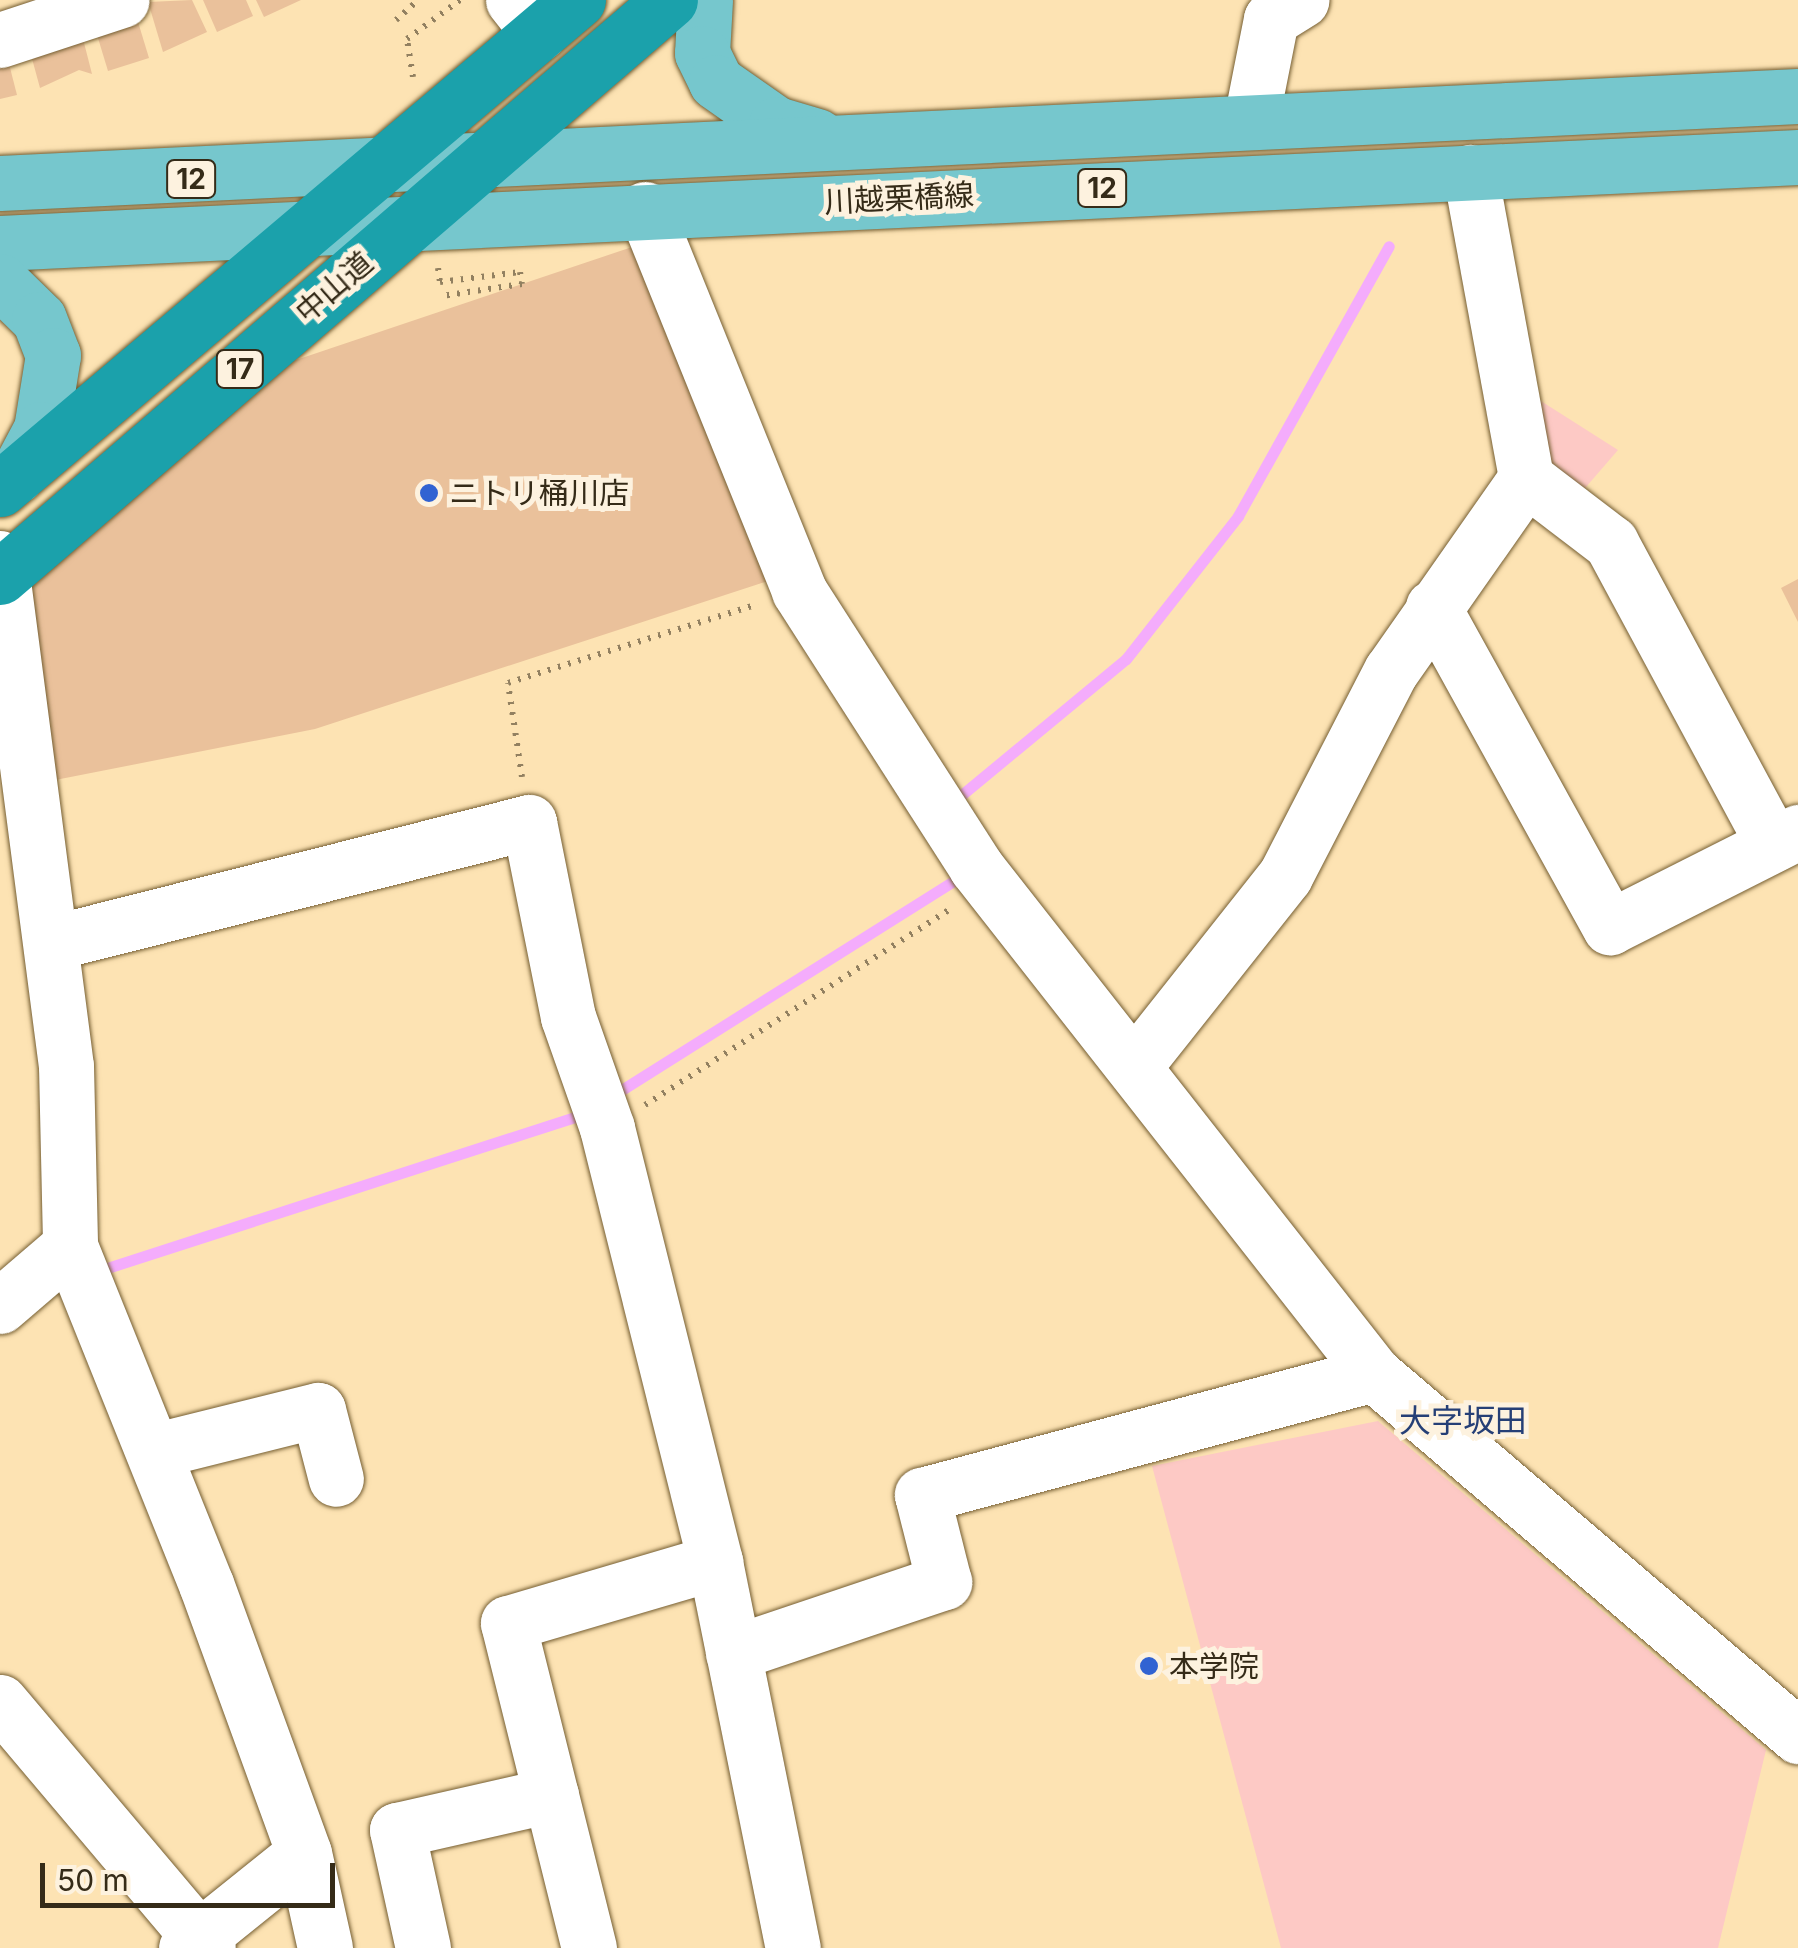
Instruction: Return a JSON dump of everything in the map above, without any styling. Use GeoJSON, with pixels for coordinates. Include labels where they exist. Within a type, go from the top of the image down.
{"type":"FeatureCollection","features":[{"type":"Feature","properties":{"kind":"highway","name":"中山道"},"geometry":{"type":"LineString","coordinates":[[2,569],[670,0]]}},
{"type":"Feature","properties":{"kind":"highway","name":"中山道"},"geometry":{"type":"LineString","coordinates":[[8,483],[382,168],[543,11]]}},
{"type":"Feature","properties":{"kind":"main road"},"geometry":{"type":"LineString","coordinates":[[704,0],[702,53],[716,82],[776,124],[836,142]]}},
{"type":"Feature","properties":{"kind":"main road","name":"川越栗橋線"},"geometry":{"type":"LineString","coordinates":[[0,183],[382,168],[1252,120],[1798,96]]}},
{"type":"Feature","properties":{"kind":"main road","name":"川越栗橋線"},"geometry":{"type":"LineString","coordinates":[[0,243],[307,231],[645,209],[1798,157]]}},
{"type":"Feature","properties":{"kind":"main road"},"geometry":{"type":"LineString","coordinates":[[0,281],[39,319],[53,355],[41,429],[8,483]]}},
{"type":"Feature","properties":{"kind":"street"},"geometry":{"type":"LineString","coordinates":[[0,40],[122,0]]}},
{"type":"Feature","properties":{"kind":"street"},"geometry":{"type":"LineString","coordinates":[[1252,120],[1256,62],[1272,18],[1302,0]]}},
{"type":"Feature","properties":{"kind":"street"},"geometry":{"type":"LineString","coordinates":[[1433,607],[1610,927],[1786,838],[1611,542],[1526,478],[1470,172]]}},
{"type":"Feature","properties":{"kind":"street"},"geometry":{"type":"LineString","coordinates":[[645,209],[799,591],[988,883],[1136,1064],[1374,1374],[1798,1736]]}},
{"type":"Feature","properties":{"kind":"street"},"geometry":{"type":"LineString","coordinates":[[1136,1064],[1285,876],[1345,748],[1433,607],[1526,478]]}},
{"type":"Feature","properties":{"kind":"street"},"geometry":{"type":"LineString","coordinates":[[2,569],[66,1066],[70,1246],[153,1451],[304,1853],[325,1948]]}},
{"type":"Feature","properties":{"kind":"street"},"geometry":{"type":"LineString","coordinates":[[51,943],[529,822],[568,1017],[607,1128],[715,1562],[794,1948]]}},
{"type":"Feature","properties":{"kind":"street"},"geometry":{"type":"LineString","coordinates":[[0,1306],[70,1246]]}},
{"type":"Feature","properties":{"kind":"street"},"geometry":{"type":"LineString","coordinates":[[733,1653],[944,1582],[922,1495],[1374,1374]]}},
{"type":"Feature","properties":{"kind":"street"},"geometry":{"type":"LineString","coordinates":[[153,1451],[318,1410],[336,1479]]}},
{"type":"Feature","properties":{"kind":"street"},"geometry":{"type":"LineString","coordinates":[[589,1948],[508,1623],[715,1562]]}},
{"type":"Feature","properties":{"kind":"street"},"geometry":{"type":"LineString","coordinates":[[0,1702],[198,1944],[304,1853]]}},
{"type":"Feature","properties":{"kind":"street"},"geometry":{"type":"LineString","coordinates":[[422,1948],[397,1830],[551,1795]]}},
{"type":"Feature","properties":{"kind":"path"},"geometry":{"type":"LineString","coordinates":[[396,20],[418,0]]}},
{"type":"Feature","properties":{"kind":"path"},"geometry":{"type":"LineString","coordinates":[[529,822],[508,682],[799,591]]}},
{"type":"Feature","properties":{"kind":"path"},"geometry":{"type":"LineString","coordinates":[[607,1128],[988,883]]}},
{"type":"Feature","properties":{"kind":"shaded area"},"geometry":{"type":"Polygon","coordinates":[[[1508,380],[1618,450],[1567,509],[1508,380]]]}},
{"type":"Feature","properties":{"kind":"shaded area"},"geometry":{"type":"Polygon","coordinates":[[[1378,1421],[1766,1750],[1718,1948],[1281,1948],[1152,1466],[1378,1421]]]}},
{"type":"Feature","properties":{"kind":"building"},"geometry":{"type":"Polygon","coordinates":[[[192,0],[207,32],[163,52],[148,2],[192,0]]]}},
{"type":"Feature","properties":{"kind":"building"},"geometry":{"type":"Polygon","coordinates":[[[203,0],[246,0],[253,16],[217,32],[203,0]]]}},
{"type":"Feature","properties":{"kind":"building"},"geometry":{"type":"Polygon","coordinates":[[[256,0],[301,0],[264,17],[256,0]]]}},
{"type":"Feature","properties":{"kind":"building"},"geometry":{"type":"Polygon","coordinates":[[[135,12],[149,58],[108,71],[94,25],[135,12]]]}},
{"type":"Feature","properties":{"kind":"building"},"geometry":{"type":"Polygon","coordinates":[[[81,31],[92,74],[79,70],[40,88],[28,44],[81,31]]]}},
{"type":"Feature","properties":{"kind":"building"},"geometry":{"type":"Polygon","coordinates":[[[7,56],[17,95],[0,99],[0,57],[7,56]]]}},
{"type":"Feature","properties":{"kind":"building","name":"ニトリ桶川店"},"geometry":{"type":"Polygon","coordinates":[[[638,245],[768,581],[315,729],[45,782],[20,581],[293,361],[638,245]]]}},
{"type":"Feature","properties":{"kind":"building"},"geometry":{"type":"Polygon","coordinates":[[[1798,579],[1798,622],[1781,588],[1798,579]]]}},
{"type":"Feature","properties":{"kind":"waterway"},"geometry":{"type":"LineString","coordinates":[[953,802],[1126,659],[1238,516],[1389,246]]}},
{"type":"Feature","properties":{"kind":"waterway"},"geometry":{"type":"LineString","coordinates":[[612,1096],[965,874]]}},
{"type":"Feature","properties":{"kind":"waterway"},"geometry":{"type":"LineString","coordinates":[[98,1271],[584,1114]]}},
{"type":"Feature","properties":{"kind":"place","name":"ニトリ桶川店"},"geometry":{"type":"Point","coordinates":[429,493]}},
{"type":"Feature","properties":{"kind":"place","name":"本学院"},"geometry":{"type":"Point","coordinates":[1149,1666]}},
{"type":"Feature","properties":{"kind":"district","name":"大字坂田"},"geometry":{"type":"Point","coordinates":[1463,1421]}}]}
